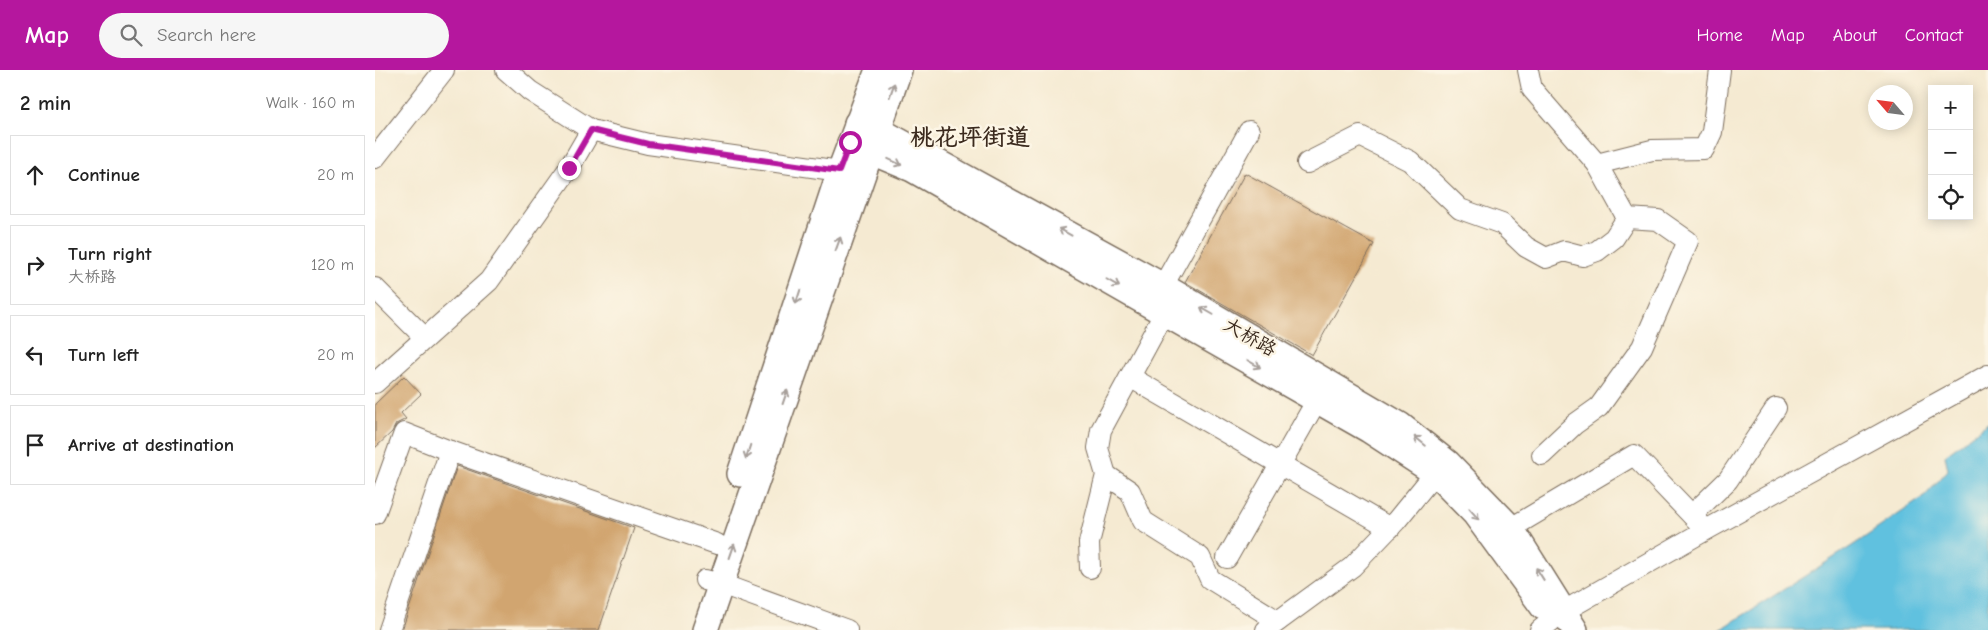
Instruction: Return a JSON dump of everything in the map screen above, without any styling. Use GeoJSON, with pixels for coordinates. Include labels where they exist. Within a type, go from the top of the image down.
{"type":"FeatureCollection","features":[{"type":"Feature","properties":{"kind":"main road"},"geometry":{"type":"LineString","coordinates":[[688,630],[713,582],[864,137],[878,70]]}},
{"type":"Feature","properties":{"kind":"main road"},"geometry":{"type":"LineString","coordinates":[[705,630],[717,544],[839,171],[864,137],[899,70]]}},
{"type":"Feature","properties":{"kind":"main road"},"geometry":{"type":"LineString","coordinates":[[864,137],[912,169],[1369,430],[1435,473],[1475,514],[1558,624]]}},
{"type":"Feature","properties":{"kind":"main road","name":"大桥路"},"geometry":{"type":"LineString","coordinates":[[864,137],[1163,286],[1400,425],[1448,463],[1511,528],[1558,624]]}},
{"type":"Feature","properties":{"kind":"street"},"geometry":{"type":"LineString","coordinates":[[375,158],[444,70]]}},
{"type":"Feature","properties":{"kind":"street"},"geometry":{"type":"LineString","coordinates":[[506,70],[530,91],[591,130],[648,144],[839,171]]}},
{"type":"Feature","properties":{"kind":"street"},"geometry":{"type":"LineString","coordinates":[[1528,70],[1532,89],[1597,164],[1627,218]]}},
{"type":"Feature","properties":{"kind":"street"},"geometry":{"type":"LineString","coordinates":[[1597,164],[1652,150],[1704,149],[1713,132],[1720,70]]}},
{"type":"Feature","properties":{"kind":"street"},"geometry":{"type":"LineString","coordinates":[[375,383],[489,281],[569,168],[591,130]]}},
{"type":"Feature","properties":{"kind":"street"},"geometry":{"type":"LineString","coordinates":[[1163,286],[1249,131]]}},
{"type":"Feature","properties":{"kind":"street"},"geometry":{"type":"LineString","coordinates":[[1307,163],[1360,136],[1411,161],[1461,209],[1502,224],[1526,247],[1546,258],[1565,251],[1583,256],[1597,251],[1614,238],[1627,218]]}},
{"type":"Feature","properties":{"kind":"street"},"geometry":{"type":"LineString","coordinates":[[1542,456],[1575,424],[1599,407],[1642,347],[1688,241],[1658,220],[1627,218]]}},
{"type":"Feature","properties":{"kind":"street"},"geometry":{"type":"LineString","coordinates":[[375,288],[425,338]]}},
{"type":"Feature","properties":{"kind":"street"},"geometry":{"type":"LineString","coordinates":[[1090,568],[1089,543],[1106,475],[1098,448],[1101,430],[1165,312]]}},
{"type":"Feature","properties":{"kind":"street"},"geometry":{"type":"LineString","coordinates":[[1558,624],[1706,530],[1988,375]]}},
{"type":"Feature","properties":{"kind":"street"},"geometry":{"type":"LineString","coordinates":[[1130,377],[1390,528]]}},
{"type":"Feature","properties":{"kind":"street"},"geometry":{"type":"LineString","coordinates":[[1227,558],[1317,400]]}},
{"type":"Feature","properties":{"kind":"street"},"geometry":{"type":"LineString","coordinates":[[1692,516],[1728,480],[1776,408]]}},
{"type":"Feature","properties":{"kind":"street"},"geometry":{"type":"LineString","coordinates":[[375,514],[404,433],[450,451],[717,544]]}},
{"type":"Feature","properties":{"kind":"street"},"geometry":{"type":"LineString","coordinates":[[389,630],[450,451]]}},
{"type":"Feature","properties":{"kind":"street"},"geometry":{"type":"LineString","coordinates":[[1511,528],[1634,455],[1706,530]]}},
{"type":"Feature","properties":{"kind":"street"},"geometry":{"type":"LineString","coordinates":[[1106,475],[1130,491],[1143,521],[1200,557],[1210,579],[1272,625],[1352,567],[1390,528],[1435,473]]}},
{"type":"Feature","properties":{"kind":"street"},"geometry":{"type":"LineString","coordinates":[[713,582],[847,630]]}},
{"type":"Feature","properties":{"kind":"water"},"geometry":{"type":"Polygon","coordinates":[[[1988,423],[1988,630],[1720,630],[1855,544],[1925,496],[1948,470],[1945,455],[1988,423]]]}},
{"type":"Feature","properties":{"kind":"building"},"geometry":{"type":"Polygon","coordinates":[[[1245,173],[1374,244],[1312,355],[1185,282],[1245,173]]]}},
{"type":"Feature","properties":{"kind":"building"},"geometry":{"type":"Polygon","coordinates":[[[404,376],[421,394],[401,413],[406,419],[396,424],[392,432],[375,448],[375,404],[404,376]]]}},
{"type":"Feature","properties":{"kind":"building"},"geometry":{"type":"Polygon","coordinates":[[[457,466],[634,528],[599,630],[402,630],[457,466]]]}},
{"type":"Feature","properties":{"kind":"district","name":"桃花坪街道"},"geometry":{"type":"Point","coordinates":[970,137]}},
{"type":"Feature","properties":{"kind":"route"},"geometry":{"type":"LineString","coordinates":[[569,168],[591,130],[648,144],[839,171],[850,142]]}}]}
